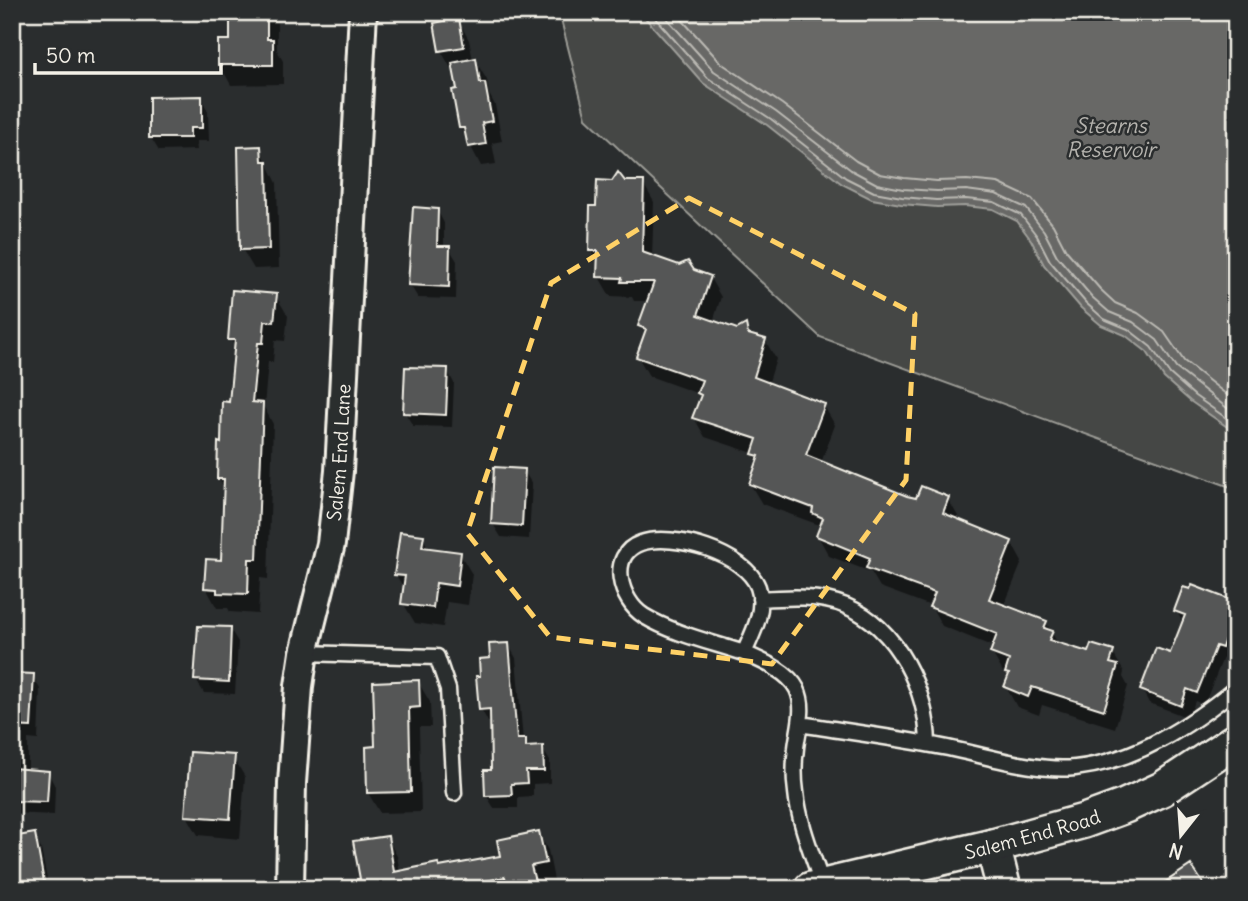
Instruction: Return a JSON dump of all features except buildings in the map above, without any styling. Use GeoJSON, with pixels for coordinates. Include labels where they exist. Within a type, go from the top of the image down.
{"type":"FeatureCollection","features":[{"type":"Feature","properties":{"kind":"street","name":"Salem End Lane"},"geometry":{"type":"LineString","coordinates":[[290,889],[294,734],[304,653],[331,544],[339,471],[363,12]]}},
{"type":"Feature","properties":{"kind":"street","name":"Salem End Road"},"geometry":{"type":"LineString","coordinates":[[817,888],[993,846],[1073,824],[1125,806],[1162,789],[1236,740]]}},
{"type":"Feature","properties":{"kind":"street"},"geometry":{"type":"LineString","coordinates":[[993,846],[1004,889]]}},
{"type":"Feature","properties":{"kind":"lane"},"geometry":{"type":"LineString","coordinates":[[744,653],[755,627],[760,599],[752,575],[743,566],[715,552],[678,541],[658,539],[633,546],[621,570],[620,583],[631,605],[643,615],[680,632],[744,653],[775,669],[795,685],[801,708],[796,748],[796,794],[817,888]]}},
{"type":"Feature","properties":{"kind":"lane"},"geometry":{"type":"LineString","coordinates":[[760,599],[789,597],[827,601],[846,606],[864,616],[880,630],[910,670],[924,706],[928,744]]}},
{"type":"Feature","properties":{"kind":"lane"},"geometry":{"type":"LineString","coordinates":[[304,653],[437,657],[448,689],[454,793]]}},
{"type":"Feature","properties":{"kind":"lane"},"geometry":{"type":"LineString","coordinates":[[800,724],[928,744],[1037,766],[1072,768],[1125,755],[1155,744],[1205,712],[1236,688]]}},
{"type":"Feature","properties":{"kind":"highlighted area"},"geometry":{"type":"Polygon","coordinates":[[[689,198],[915,314],[906,480],[772,664],[550,637],[467,533],[551,283],[689,198]]]}},
{"type":"Feature","properties":{"kind":"shaded area"},"geometry":{"type":"Polygon","coordinates":[[[559,12],[1236,12],[1236,489],[820,337],[586,118],[559,12]]]}},
{"type":"Feature","properties":{"kind":"water","name":"Stearns Reservoir"},"geometry":{"type":"Polygon","coordinates":[[[640,12],[1236,12],[1236,433],[1190,401],[1164,378],[1147,352],[1125,335],[1101,325],[1081,308],[1044,265],[1017,221],[993,209],[937,207],[872,199],[842,184],[767,125],[703,83],[640,12]]]}}]}
